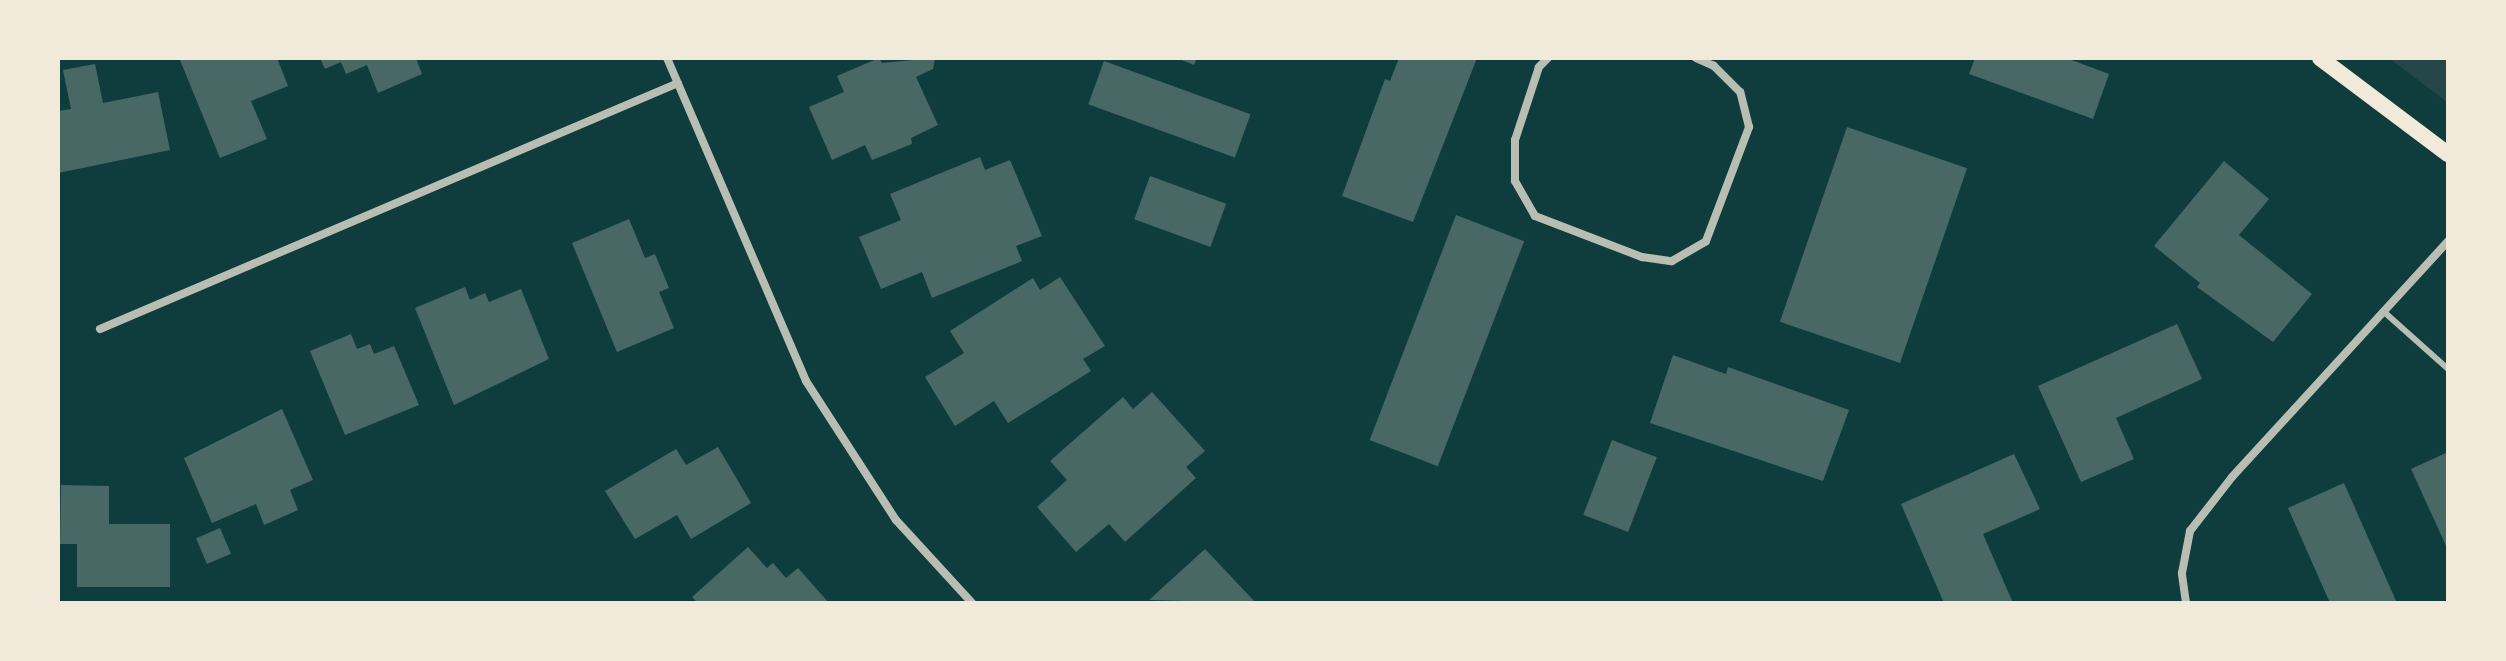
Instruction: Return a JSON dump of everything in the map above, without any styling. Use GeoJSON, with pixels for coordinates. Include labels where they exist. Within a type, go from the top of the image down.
{"type":"FeatureCollection","features":[{"type":"Feature","properties":{"kind":"main road"},"geometry":{"type":"LineString","coordinates":[[2320,58],[2448,154]]}},
{"type":"Feature","properties":{"kind":"street"},"geometry":{"type":"LineString","coordinates":[[667,58],[806,381],[896,520],[972,603]]}},
{"type":"Feature","properties":{"kind":"street"},"geometry":{"type":"LineString","coordinates":[[1548,58],[1539,67],[1515,140],[1515,181],[1528,205],[1535,216],[1642,257],[1672,261],[1706,241],[1749,127],[1740,92],[1714,66],[1696,58]]}},
{"type":"Feature","properties":{"kind":"street"},"geometry":{"type":"LineString","coordinates":[[100,329],[678,83]]}},
{"type":"Feature","properties":{"kind":"street"},"geometry":{"type":"LineString","coordinates":[[2186,603],[2182,573],[2190,531],[2448,241]]}},
{"type":"Feature","properties":{"kind":"lane"},"geometry":{"type":"LineString","coordinates":[[2383,311],[2448,369]]}},
{"type":"Feature","properties":{"kind":"shaded area"},"geometry":{"type":"Polygon","coordinates":[[[2389,58],[2448,58],[2448,103],[2389,58]]]}},
{"type":"Feature","properties":{"kind":"building"},"geometry":{"type":"Polygon","coordinates":[[[277,58],[288,86],[251,101],[267,139],[220,158],[180,60],[277,58]]]}},
{"type":"Feature","properties":{"kind":"building"},"geometry":{"type":"Polygon","coordinates":[[[320,58],[416,58],[422,74],[378,93],[367,65],[346,74],[341,62],[325,69],[320,58]]]}},
{"type":"Feature","properties":{"kind":"building"},"geometry":{"type":"Polygon","coordinates":[[[879,58],[882,63],[935,58],[933,69],[916,77],[938,125],[911,138],[912,144],[872,160],[865,145],[832,160],[809,107],[844,92],[837,76],[879,58]]]}},
{"type":"Feature","properties":{"kind":"building"},"geometry":{"type":"Polygon","coordinates":[[[1177,58],[1197,58],[1194,65],[1177,58]]]}},
{"type":"Feature","properties":{"kind":"building"},"geometry":{"type":"Polygon","coordinates":[[[1399,58],[1477,58],[1413,222],[1342,196],[1385,79],[1390,81],[1399,58]]]}},
{"type":"Feature","properties":{"kind":"building"},"geometry":{"type":"Polygon","coordinates":[[[1975,58],[2066,58],[2109,74],[2093,119],[1969,74],[1975,58]]]}},
{"type":"Feature","properties":{"kind":"building"},"geometry":{"type":"Polygon","coordinates":[[[1104,61],[1251,114],[1235,158],[1088,104],[1104,61]]]}},
{"type":"Feature","properties":{"kind":"building"},"geometry":{"type":"Polygon","coordinates":[[[95,64],[103,103],[158,92],[170,150],[58,173],[58,111],[71,109],[63,70],[95,64]]]}},
{"type":"Feature","properties":{"kind":"building"},"geometry":{"type":"Polygon","coordinates":[[[1847,127],[1967,168],[1900,363],[1780,322],[1847,127]]]}},
{"type":"Feature","properties":{"kind":"building"},"geometry":{"type":"Polygon","coordinates":[[[980,157],[985,170],[1010,160],[1042,236],[1016,246],[1022,261],[932,298],[922,272],[881,289],[859,237],[901,220],[890,194],[980,157]]]}},
{"type":"Feature","properties":{"kind":"building"},"geometry":{"type":"Polygon","coordinates":[[[2224,161],[2269,199],[2239,235],[2312,294],[2273,342],[2197,287],[2200,283],[2154,246],[2224,161]]]}},
{"type":"Feature","properties":{"kind":"building"},"geometry":{"type":"Polygon","coordinates":[[[1150,176],[1226,204],[1210,247],[1134,219],[1150,176]]]}},
{"type":"Feature","properties":{"kind":"building"},"geometry":{"type":"Polygon","coordinates":[[[1456,215],[1524,241],[1438,466],[1370,440],[1456,215]]]}},
{"type":"Feature","properties":{"kind":"building"},"geometry":{"type":"Polygon","coordinates":[[[629,219],[645,258],[655,254],[669,288],[659,292],[674,328],[617,352],[572,243],[629,219]]]}},
{"type":"Feature","properties":{"kind":"building"},"geometry":{"type":"Polygon","coordinates":[[[1060,277],[1105,346],[1083,359],[1091,371],[1008,423],[994,401],[955,426],[925,377],[964,353],[950,331],[1033,278],[1040,290],[1060,277]]]}},
{"type":"Feature","properties":{"kind":"building"},"geometry":{"type":"Polygon","coordinates":[[[465,287],[470,300],[485,293],[489,302],[521,289],[549,359],[454,405],[415,308],[465,287]]]}},
{"type":"Feature","properties":{"kind":"building"},"geometry":{"type":"Polygon","coordinates":[[[2177,324],[2202,379],[2116,418],[2134,459],[2081,482],[2038,386],[2177,324]]]}},
{"type":"Feature","properties":{"kind":"building"},"geometry":{"type":"Polygon","coordinates":[[[351,334],[357,349],[370,344],[374,354],[394,346],[419,405],[345,435],[310,351],[351,334]]]}},
{"type":"Feature","properties":{"kind":"building"},"geometry":{"type":"Polygon","coordinates":[[[1673,355],[1726,374],[1728,367],[1849,410],[1823,481],[1650,423],[1673,355]]]}},
{"type":"Feature","properties":{"kind":"building"},"geometry":{"type":"Polygon","coordinates":[[[1152,392],[1205,451],[1186,467],[1196,478],[1125,542],[1109,524],[1076,552],[1037,507],[1067,480],[1050,461],[1123,397],[1133,409],[1152,392]]]}},
{"type":"Feature","properties":{"kind":"building"},"geometry":{"type":"Polygon","coordinates":[[[282,409],[313,480],[290,490],[298,510],[264,525],[256,504],[212,523],[184,458],[282,409]]]}},
{"type":"Feature","properties":{"kind":"building"},"geometry":{"type":"Polygon","coordinates":[[[1612,440],[1657,457],[1628,532],[1583,515],[1612,440]]]}},
{"type":"Feature","properties":{"kind":"building"},"geometry":{"type":"Polygon","coordinates":[[[718,447],[751,503],[691,539],[677,515],[635,539],[605,491],[676,449],[686,465],[718,447]]]}},
{"type":"Feature","properties":{"kind":"building"},"geometry":{"type":"Polygon","coordinates":[[[2448,452],[2448,550],[2411,469],[2448,452]]]}},
{"type":"Feature","properties":{"kind":"building"},"geometry":{"type":"Polygon","coordinates":[[[2014,454],[2040,509],[1983,534],[2013,603],[1944,603],[1901,504],[2014,454]]]}},
{"type":"Feature","properties":{"kind":"building"},"geometry":{"type":"Polygon","coordinates":[[[2344,483],[2397,603],[2330,603],[2288,508],[2344,483]]]}},
{"type":"Feature","properties":{"kind":"building"},"geometry":{"type":"Polygon","coordinates":[[[61,485],[109,486],[109,524],[170,524],[170,587],[77,587],[77,544],[60,544],[61,485]]]}},
{"type":"Feature","properties":{"kind":"building"},"geometry":{"type":"Polygon","coordinates":[[[220,528],[231,554],[207,564],[196,538],[220,528]]]}},
{"type":"Feature","properties":{"kind":"building"},"geometry":{"type":"Polygon","coordinates":[[[748,547],[767,568],[773,563],[786,578],[798,568],[829,603],[698,603],[692,597],[748,547]]]}},
{"type":"Feature","properties":{"kind":"building"},"geometry":{"type":"Polygon","coordinates":[[[1205,549],[1256,603],[1149,600],[1205,549]]]}}]}
